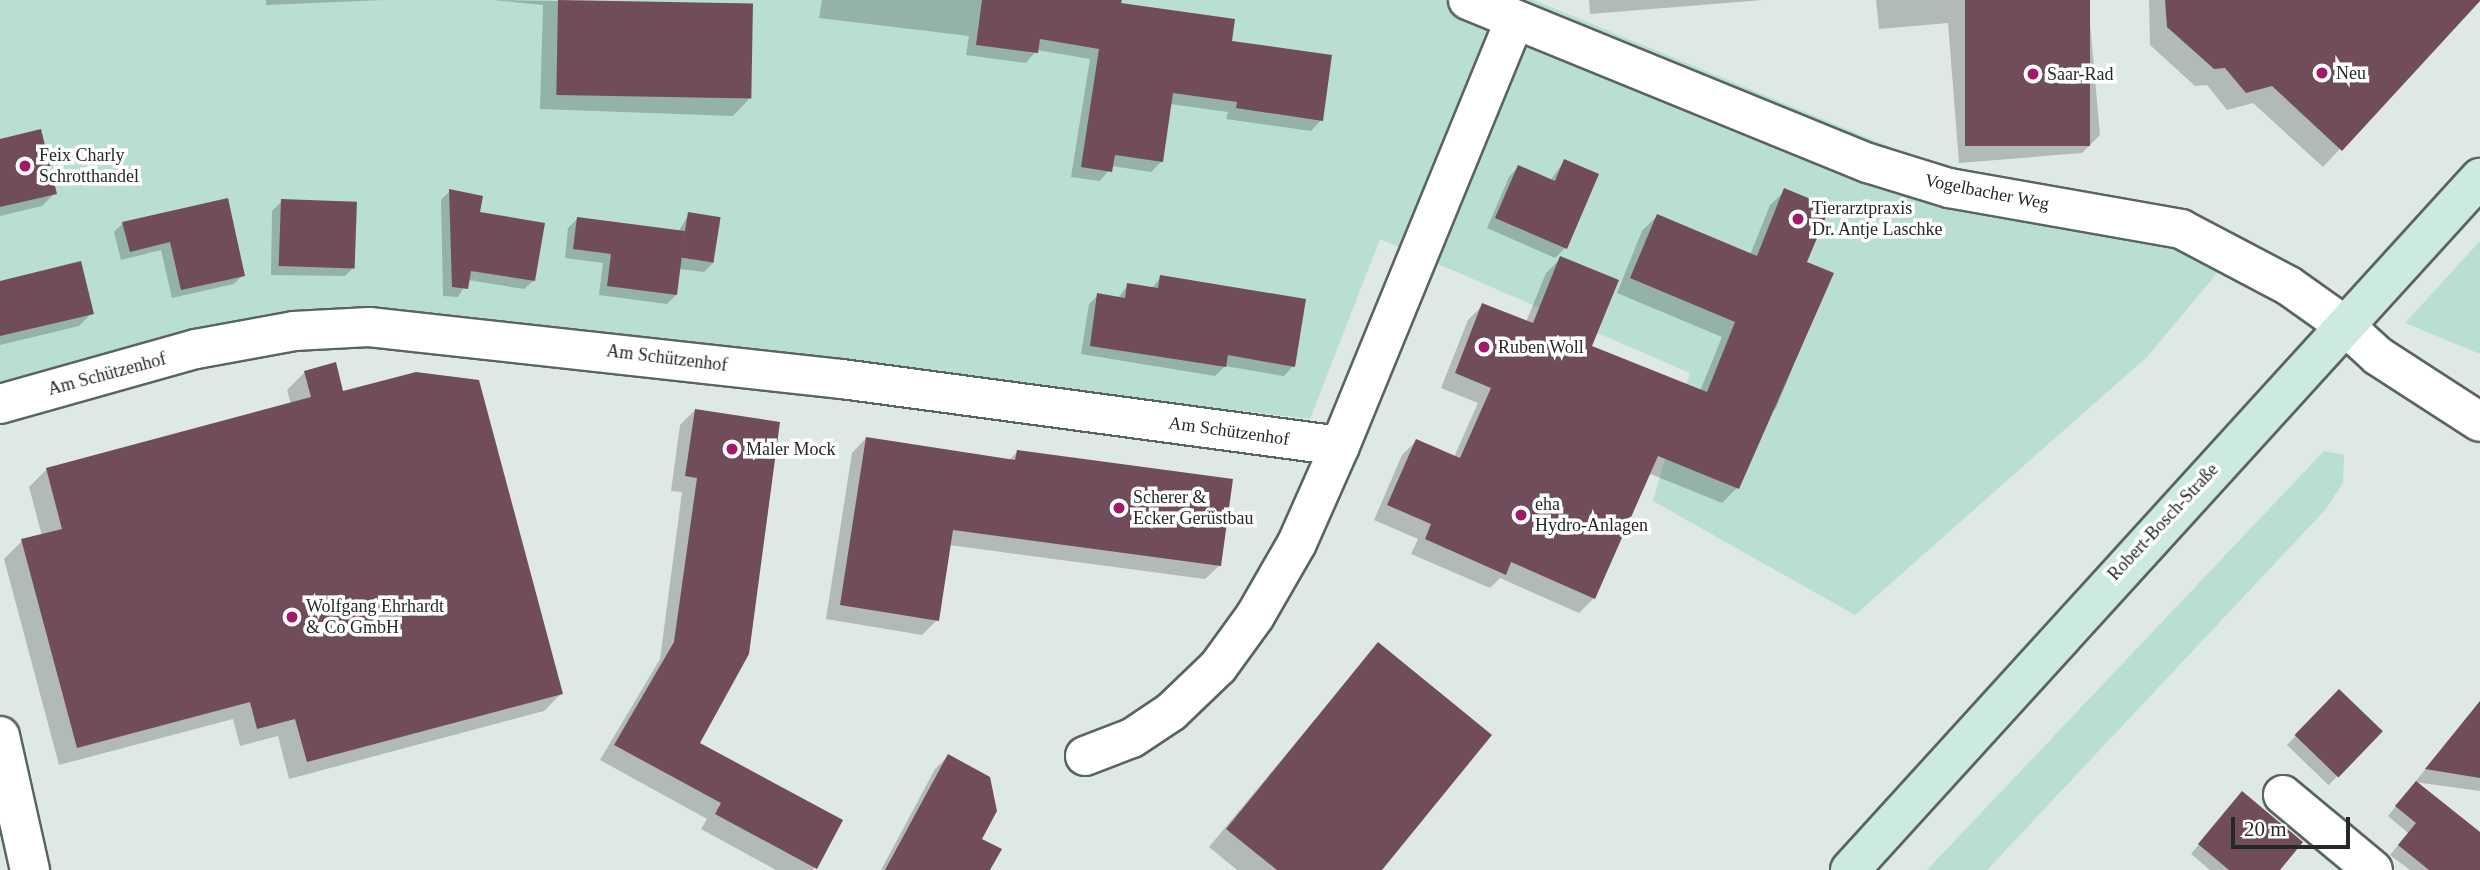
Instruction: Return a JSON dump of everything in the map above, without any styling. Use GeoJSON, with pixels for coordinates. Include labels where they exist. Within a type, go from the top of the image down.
{"type":"FeatureCollection","features":[{"type":"Feature","properties":{"kind":"main road","name":"Robert-Bosch-Straße"},"geometry":{"type":"LineString","coordinates":[[1850,870],[2480,178]]}},
{"type":"Feature","properties":{"kind":"street","name":"Vogelbacher Weg"},"geometry":{"type":"LineString","coordinates":[[1468,0],[1868,163],[1949,188],[2181,229],[2252,264],[2344,325],[2378,356],[2480,422]]}},
{"type":"Feature","properties":{"kind":"street"},"geometry":{"type":"LineString","coordinates":[[1085,756],[1132,737],[1171,712],[1217,667],[1255,616],[1297,543],[1515,19]]}},
{"type":"Feature","properties":{"kind":"street","name":"Am Schützenhof"},"geometry":{"type":"LineString","coordinates":[[0,404],[196,349],[294,331],[369,327],[842,379],[1339,446]]}},
{"type":"Feature","properties":{"kind":"street"},"geometry":{"type":"LineString","coordinates":[[0,736],[30,870]]}},
{"type":"Feature","properties":{"kind":"street"},"geometry":{"type":"LineString","coordinates":[[2283,795],[2373,870]]}},
{"type":"Feature","properties":{"kind":"green space"},"geometry":{"type":"Polygon","coordinates":[[[0,0],[1534,0],[1951,172],[2185,216],[2244,241],[2147,357],[1855,615],[1653,501],[1690,373],[1380,239],[1310,419],[352,306],[173,336],[0,387],[0,0]]]}},
{"type":"Feature","properties":{"kind":"green space"},"geometry":{"type":"Polygon","coordinates":[[[2480,241],[2480,354],[2405,323],[2480,241]]]}},
{"type":"Feature","properties":{"kind":"green space"},"geometry":{"type":"Polygon","coordinates":[[[2324,451],[2344,455],[2343,483],[2325,510],[1987,870],[1927,870],[2324,451]]]}},
{"type":"Feature","properties":{"kind":"building"},"geometry":{"type":"Polygon","coordinates":[[[558,0],[753,3],[751,98],[556,95],[558,0]]]}},
{"type":"Feature","properties":{"kind":"building"},"geometry":{"type":"Polygon","coordinates":[[[982,0],[1122,0],[1121,3],[1235,19],[1232,41],[1332,55],[1323,121],[1236,108],[1237,102],[1173,93],[1163,162],[1115,155],[1112,172],[1081,167],[1099,49],[1040,39],[1038,53],[976,45],[982,0]]]}},
{"type":"Feature","properties":{"kind":"building","name":"Saar-Rad"},"geometry":{"type":"Polygon","coordinates":[[[1965,0],[2090,0],[2090,146],[1965,146],[1965,0]]]}},
{"type":"Feature","properties":{"kind":"building","name":"Neu"},"geometry":{"type":"Polygon","coordinates":[[[2165,0],[2480,1],[2342,151],[2272,86],[2246,93],[2225,68],[2214,69],[2167,27],[2165,0]]]}},
{"type":"Feature","properties":{"kind":"building","name":"Feix Charly Schrotthandel"},"geometry":{"type":"Polygon","coordinates":[[[41,129],[57,194],[0,207],[0,139],[41,129]]]}},
{"type":"Feature","properties":{"kind":"building"},"geometry":{"type":"Polygon","coordinates":[[[1564,159],[1599,174],[1567,249],[1495,218],[1518,165],[1555,181],[1564,159]]]}},
{"type":"Feature","properties":{"kind":"building"},"geometry":{"type":"Polygon","coordinates":[[[1784,188],[1830,207],[1807,262],[1834,273],[1739,489],[1658,456],[1595,599],[1511,562],[1506,575],[1425,539],[1431,524],[1387,505],[1416,439],[1460,458],[1491,388],[1455,373],[1482,303],[1533,323],[1560,256],[1619,280],[1592,346],[1707,392],[1735,322],[1630,278],[1657,214],[1757,256],[1784,188]]]}},
{"type":"Feature","properties":{"kind":"building"},"geometry":{"type":"Polygon","coordinates":[[[449,189],[483,196],[480,212],[545,223],[535,281],[471,271],[468,289],[452,287],[449,189]]]}},
{"type":"Feature","properties":{"kind":"building"},"geometry":{"type":"Polygon","coordinates":[[[228,198],[245,276],[181,290],[170,242],[130,252],[122,222],[228,198]]]}},
{"type":"Feature","properties":{"kind":"building"},"geometry":{"type":"Polygon","coordinates":[[[281,199],[357,202],[355,269],[279,266],[281,199]]]}},
{"type":"Feature","properties":{"kind":"building"},"geometry":{"type":"Polygon","coordinates":[[[688,212],[721,217],[713,263],[681,257],[688,212]]]}},
{"type":"Feature","properties":{"kind":"building"},"geometry":{"type":"Polygon","coordinates":[[[577,217],[685,231],[677,295],[607,286],[611,254],[573,249],[577,217]]]}},
{"type":"Feature","properties":{"kind":"building"},"geometry":{"type":"Polygon","coordinates":[[[81,261],[94,314],[0,336],[0,281],[81,261]]]}},
{"type":"Feature","properties":{"kind":"building"},"geometry":{"type":"Polygon","coordinates":[[[1160,275],[1306,299],[1295,367],[1228,355],[1226,367],[1090,346],[1097,293],[1125,298],[1127,283],[1158,288],[1160,275]]]}},
{"type":"Feature","properties":{"kind":"building","name":"Wolfgang Ehrhardt & Co GmbH"},"geometry":{"type":"Polygon","coordinates":[[[336,362],[343,391],[416,372],[479,380],[563,694],[307,762],[295,719],[257,729],[250,702],[77,748],[21,539],[62,529],[46,468],[311,397],[304,371],[336,362]]]}},
{"type":"Feature","properties":{"kind":"building"},"geometry":{"type":"Polygon","coordinates":[[[695,409],[780,422],[749,654],[700,743],[843,820],[817,869],[715,814],[721,803],[614,745],[674,642],[697,478],[685,476],[695,409]]]}},
{"type":"Feature","properties":{"kind":"building"},"geometry":{"type":"Polygon","coordinates":[[[866,437],[1015,460],[1017,450],[1233,479],[1221,566],[953,530],[939,621],[840,605],[866,437]]]}},
{"type":"Feature","properties":{"kind":"building"},"geometry":{"type":"Polygon","coordinates":[[[1378,642],[1492,735],[1382,870],[1277,870],[1226,829],[1378,642]]]}},
{"type":"Feature","properties":{"kind":"building"},"geometry":{"type":"Polygon","coordinates":[[[2339,689],[2383,731],[2338,777],[2295,735],[2339,689]]]}},
{"type":"Feature","properties":{"kind":"building"},"geometry":{"type":"Polygon","coordinates":[[[2480,701],[2480,778],[2425,769],[2480,701]]]}},
{"type":"Feature","properties":{"kind":"building"},"geometry":{"type":"Polygon","coordinates":[[[948,754],[990,777],[997,811],[982,839],[1002,849],[990,870],[885,870],[948,754]]]}},
{"type":"Feature","properties":{"kind":"building"},"geometry":{"type":"Polygon","coordinates":[[[2416,781],[2480,832],[2480,870],[2429,870],[2398,845],[2416,823],[2395,806],[2416,781]]]}},
{"type":"Feature","properties":{"kind":"building"},"geometry":{"type":"Polygon","coordinates":[[[2242,791],[2303,842],[2280,870],[2229,870],[2198,844],[2242,791]]]}},
{"type":"Feature","properties":{"kind":"place","name":"Neu"},"geometry":{"type":"Point","coordinates":[2322,73]}},
{"type":"Feature","properties":{"kind":"place","name":"Saar-Rad"},"geometry":{"type":"Point","coordinates":[2033,74]}},
{"type":"Feature","properties":{"kind":"place","name":"Feix Charly Schrotthandel"},"geometry":{"type":"Point","coordinates":[25,166]}},
{"type":"Feature","properties":{"kind":"place","name":"Tierarztpraxis Dr. Antje Laschke"},"geometry":{"type":"Point","coordinates":[1798,219]}},
{"type":"Feature","properties":{"kind":"place","name":"Ruben Woll"},"geometry":{"type":"Point","coordinates":[1484,347]}},
{"type":"Feature","properties":{"kind":"place","name":"Maler Mock"},"geometry":{"type":"Point","coordinates":[732,449]}},
{"type":"Feature","properties":{"kind":"place","name":"Scherer & Ecker Gerüstbau"},"geometry":{"type":"Point","coordinates":[1119,508]}},
{"type":"Feature","properties":{"kind":"place","name":"eha Hydro-Anlagen"},"geometry":{"type":"Point","coordinates":[1521,515]}},
{"type":"Feature","properties":{"kind":"place","name":"Wolfgang Ehrhardt & Co GmbH"},"geometry":{"type":"Point","coordinates":[292,617]}}]}
